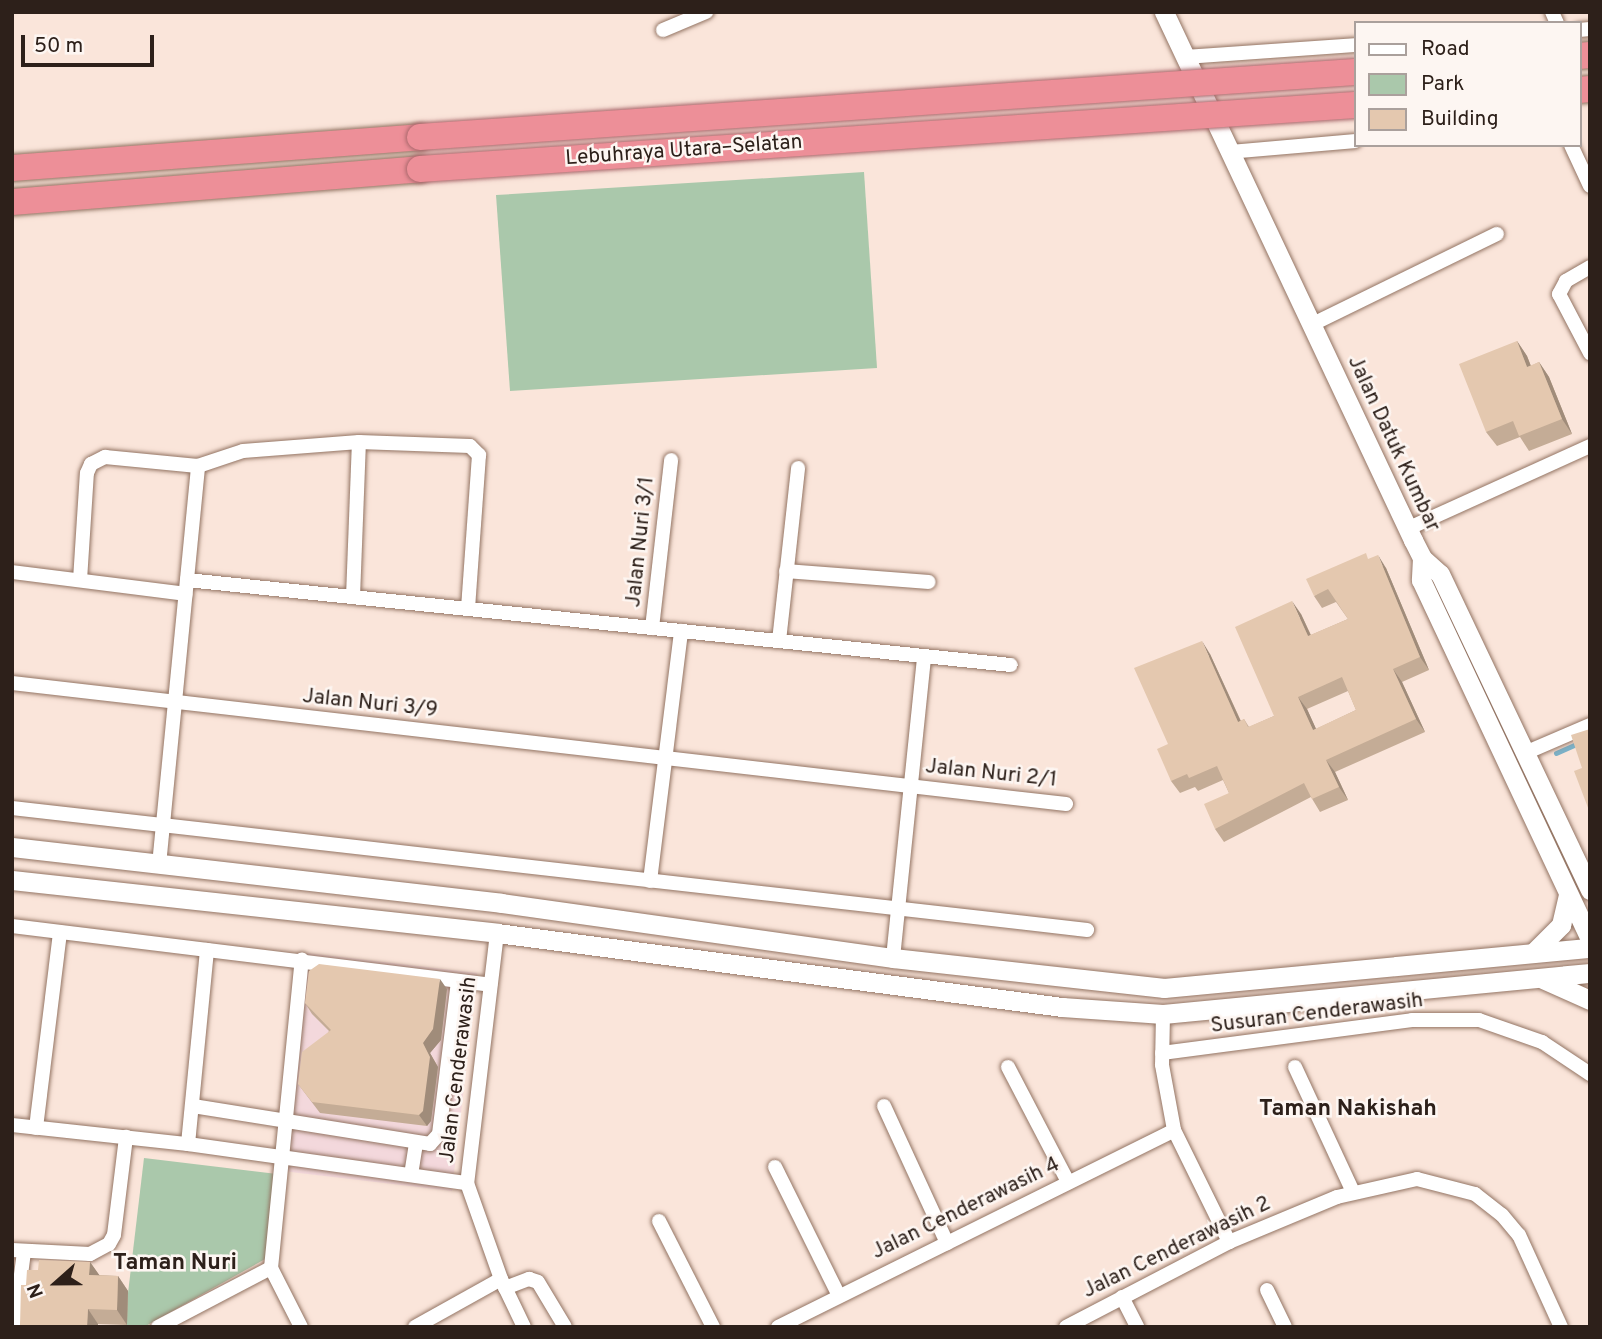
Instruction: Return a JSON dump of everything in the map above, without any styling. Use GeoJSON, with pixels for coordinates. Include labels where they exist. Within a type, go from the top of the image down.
{"type":"FeatureCollection","features":[{"type":"Feature","properties":{"kind":"highway","name":"Lebuhraya Utara–Selatan"},"geometry":{"type":"LineString","coordinates":[[12,168],[1354,72]]}},
{"type":"Feature","properties":{"kind":"highway","name":"Lebuhraya Utara–Selatan"},"geometry":{"type":"LineString","coordinates":[[12,202],[420,169],[1354,105]]}},
{"type":"Feature","properties":{"kind":"main road","name":"Jalan Datuk Kumbar"},"geometry":{"type":"LineString","coordinates":[[1164,12],[1407,529],[1422,558],[1440,575],[1584,872],[1590,890]]}},
{"type":"Feature","properties":{"kind":"main road"},"geometry":{"type":"LineString","coordinates":[[1422,558],[1421,580],[1590,939]]}},
{"type":"Feature","properties":{"kind":"main road"},"geometry":{"type":"LineString","coordinates":[[12,847],[580,912],[892,958],[1164,988],[1590,948]]}},
{"type":"Feature","properties":{"kind":"main road"},"geometry":{"type":"LineString","coordinates":[[12,880],[497,933],[1062,1007],[1163,1014],[1590,973]]}},
{"type":"Feature","properties":{"kind":"main road"},"geometry":{"type":"LineString","coordinates":[[1532,953],[1561,925],[1568,892]]}},
{"type":"Feature","properties":{"kind":"main road"},"geometry":{"type":"LineString","coordinates":[[1537,977],[1590,1000]]}},
{"type":"Feature","properties":{"kind":"street"},"geometry":{"type":"LineString","coordinates":[[663,30],[706,12]]}},
{"type":"Feature","properties":{"kind":"street"},"geometry":{"type":"LineString","coordinates":[[1185,57],[1354,45]]}},
{"type":"Feature","properties":{"kind":"street"},"geometry":{"type":"LineString","coordinates":[[1229,152],[1354,141]]}},
{"type":"Feature","properties":{"kind":"street"},"geometry":{"type":"LineString","coordinates":[[1572,147],[1590,186]]}},
{"type":"Feature","properties":{"kind":"street"},"geometry":{"type":"LineString","coordinates":[[1311,324],[1497,234]]}},
{"type":"Feature","properties":{"kind":"street"},"geometry":{"type":"LineString","coordinates":[[1590,267],[1566,281],[1559,294],[1590,353]]}},
{"type":"Feature","properties":{"kind":"street"},"geometry":{"type":"LineString","coordinates":[[353,597],[359,442]]}},
{"type":"Feature","properties":{"kind":"street"},"geometry":{"type":"LineString","coordinates":[[80,580],[91,464],[116,457],[198,466],[243,451],[359,442],[476,448],[479,455],[468,609]]}},
{"type":"Feature","properties":{"kind":"street"},"geometry":{"type":"LineString","coordinates":[[1407,529],[1590,446]]}},
{"type":"Feature","properties":{"kind":"street","name":"Jalan Nuri 3/1"},"geometry":{"type":"LineString","coordinates":[[652,628],[671,460]]}},
{"type":"Feature","properties":{"kind":"street"},"geometry":{"type":"LineString","coordinates":[[159,865],[198,466]]}},
{"type":"Feature","properties":{"kind":"street"},"geometry":{"type":"LineString","coordinates":[[779,641],[798,468]]}},
{"type":"Feature","properties":{"kind":"street"},"geometry":{"type":"LineString","coordinates":[[786,571],[929,582]]}},
{"type":"Feature","properties":{"kind":"street"},"geometry":{"type":"LineString","coordinates":[[12,572],[80,580],[353,597],[1011,665]]}},
{"type":"Feature","properties":{"kind":"street"},"geometry":{"type":"LineString","coordinates":[[650,881],[681,631]]}},
{"type":"Feature","properties":{"kind":"street"},"geometry":{"type":"LineString","coordinates":[[892,958],[924,657]]}},
{"type":"Feature","properties":{"kind":"street","name":"Jalan Nuri 3/9"},"geometry":{"type":"LineString","coordinates":[[12,683],[666,758]]}},
{"type":"Feature","properties":{"kind":"street"},"geometry":{"type":"LineString","coordinates":[[1525,754],[1590,725]]}},
{"type":"Feature","properties":{"kind":"street","name":"Jalan Nuri 2/1"},"geometry":{"type":"LineString","coordinates":[[666,758],[1066,804]]}},
{"type":"Feature","properties":{"kind":"street"},"geometry":{"type":"LineString","coordinates":[[12,808],[1087,930]]}},
{"type":"Feature","properties":{"kind":"street"},"geometry":{"type":"LineString","coordinates":[[12,926],[490,985]]}},
{"type":"Feature","properties":{"kind":"street"},"geometry":{"type":"LineString","coordinates":[[36,1128],[61,932]]}},
{"type":"Feature","properties":{"kind":"street","name":"Jalan Cenderawasih"},"geometry":{"type":"LineString","coordinates":[[497,933],[467,1183],[503,1284],[524,1327]]}},
{"type":"Feature","properties":{"kind":"street"},"geometry":{"type":"LineString","coordinates":[[188,1144],[207,950]]}},
{"type":"Feature","properties":{"kind":"street"},"geometry":{"type":"LineString","coordinates":[[301,1327],[271,1268],[302,960]]}},
{"type":"Feature","properties":{"kind":"street"},"geometry":{"type":"LineString","coordinates":[[193,1106],[430,1144],[439,1134],[458,981]]}},
{"type":"Feature","properties":{"kind":"street"},"geometry":{"type":"LineString","coordinates":[[1163,1014],[1162,1053],[1174,1130],[1229,1242]]}},
{"type":"Feature","properties":{"kind":"street","name":"Susuran Cenderawasih"},"geometry":{"type":"LineString","coordinates":[[1162,1053],[1412,1020],[1479,1020],[1542,1042],[1590,1074]]}},
{"type":"Feature","properties":{"kind":"street"},"geometry":{"type":"LineString","coordinates":[[1008,1067],[1068,1182]]}},
{"type":"Feature","properties":{"kind":"street"},"geometry":{"type":"LineString","coordinates":[[1295,1067],[1353,1192]]}},
{"type":"Feature","properties":{"kind":"street"},"geometry":{"type":"LineString","coordinates":[[884,1106],[947,1243]]}},
{"type":"Feature","properties":{"kind":"street"},"geometry":{"type":"LineString","coordinates":[[12,1125],[188,1144],[467,1183]]}},
{"type":"Feature","properties":{"kind":"street","name":"Jalan Cenderawasih 4"},"geometry":{"type":"LineString","coordinates":[[778,1327],[1174,1130]]}},
{"type":"Feature","properties":{"kind":"street"},"geometry":{"type":"LineString","coordinates":[[14,1327],[18,1251],[90,1254],[109,1244],[114,1235],[126,1137]]}},
{"type":"Feature","properties":{"kind":"street"},"geometry":{"type":"LineString","coordinates":[[411,1175],[416,1143]]}},
{"type":"Feature","properties":{"kind":"street"},"geometry":{"type":"LineString","coordinates":[[775,1167],[839,1296]]}},
{"type":"Feature","properties":{"kind":"street","name":"Jalan Cenderawasih 2"},"geometry":{"type":"LineString","coordinates":[[1066,1327],[1229,1242],[1353,1192],[1417,1179],[1475,1194],[1519,1234],[1560,1323]]}},
{"type":"Feature","properties":{"kind":"street"},"geometry":{"type":"LineString","coordinates":[[659,1221],[713,1327]]}},
{"type":"Feature","properties":{"kind":"street"},"geometry":{"type":"LineString","coordinates":[[158,1327],[271,1268]]}},
{"type":"Feature","properties":{"kind":"street"},"geometry":{"type":"LineString","coordinates":[[415,1327],[503,1284],[529,1279],[538,1282],[565,1327]]}},
{"type":"Feature","properties":{"kind":"street"},"geometry":{"type":"LineString","coordinates":[[1267,1290],[1285,1327]]}},
{"type":"Feature","properties":{"kind":"street"},"geometry":{"type":"LineString","coordinates":[[1122,1297],[1138,1327]]}},
{"type":"Feature","properties":{"kind":"street"},"geometry":{"type":"LineString","coordinates":[[1543,1327],[1560,1323]]}},
{"type":"Feature","properties":{"kind":"shaded area"},"geometry":{"type":"Polygon","coordinates":[[[307,953],[477,973],[452,1191],[282,1171],[307,953]]]}},
{"type":"Feature","properties":{"kind":"green space"},"geometry":{"type":"Polygon","coordinates":[[[864,172],[877,368],[510,391],[496,195],[864,172]]]}},
{"type":"Feature","properties":{"kind":"green space"},"geometry":{"type":"Polygon","coordinates":[[[144,1158],[277,1174],[267,1258],[144,1327],[124,1327],[144,1158]]]}},
{"type":"Feature","properties":{"kind":"building"},"geometry":{"type":"Polygon","coordinates":[[[1517,341],[1527,367],[1539,362],[1562,419],[1519,436],[1513,421],[1486,432],[1459,364],[1517,341]]]}},
{"type":"Feature","properties":{"kind":"building"},"geometry":{"type":"Polygon","coordinates":[[[1366,553],[1368,559],[1378,555],[1420,657],[1393,669],[1416,719],[1326,760],[1339,787],[1312,799],[1304,783],[1215,829],[1204,804],[1229,793],[1217,766],[1189,778],[1187,774],[1171,781],[1157,749],[1168,744],[1134,668],[1202,641],[1238,722],[1244,719],[1248,727],[1274,716],[1235,627],[1292,601],[1308,636],[1348,619],[1328,589],[1314,596],[1306,579],[1366,553]],[[1342,677],[1298,697],[1313,730],[1356,710],[1342,677]]]}},
{"type":"Feature","properties":{"kind":"building"},"geometry":{"type":"Polygon","coordinates":[[[1590,729],[1590,813],[1574,771],[1582,768],[1571,735],[1590,729]]]}},
{"type":"Feature","properties":{"kind":"building"},"geometry":{"type":"Polygon","coordinates":[[[319,964],[440,979],[433,1029],[423,1043],[430,1057],[423,1111],[419,1115],[312,1102],[298,1084],[302,1052],[331,1030],[305,1003],[309,971],[319,964]]]}},
{"type":"Feature","properties":{"kind":"building"},"geometry":{"type":"Polygon","coordinates":[[[39,1260],[90,1262],[89,1275],[118,1276],[117,1310],[88,1309],[87,1327],[20,1326],[21,1285],[26,1285],[27,1270],[38,1270],[39,1260]]]}},
{"type":"Feature","properties":{"kind":"waterway"},"geometry":{"type":"LineString","coordinates":[[1556,753],[1590,738]]}},
{"type":"Feature","properties":{"kind":"district","name":"Taman Nakishah"},"geometry":{"type":"Point","coordinates":[1348,1110]}},
{"type":"Feature","properties":{"kind":"district","name":"Taman Nuri"},"geometry":{"type":"Point","coordinates":[175,1264]}}]}
